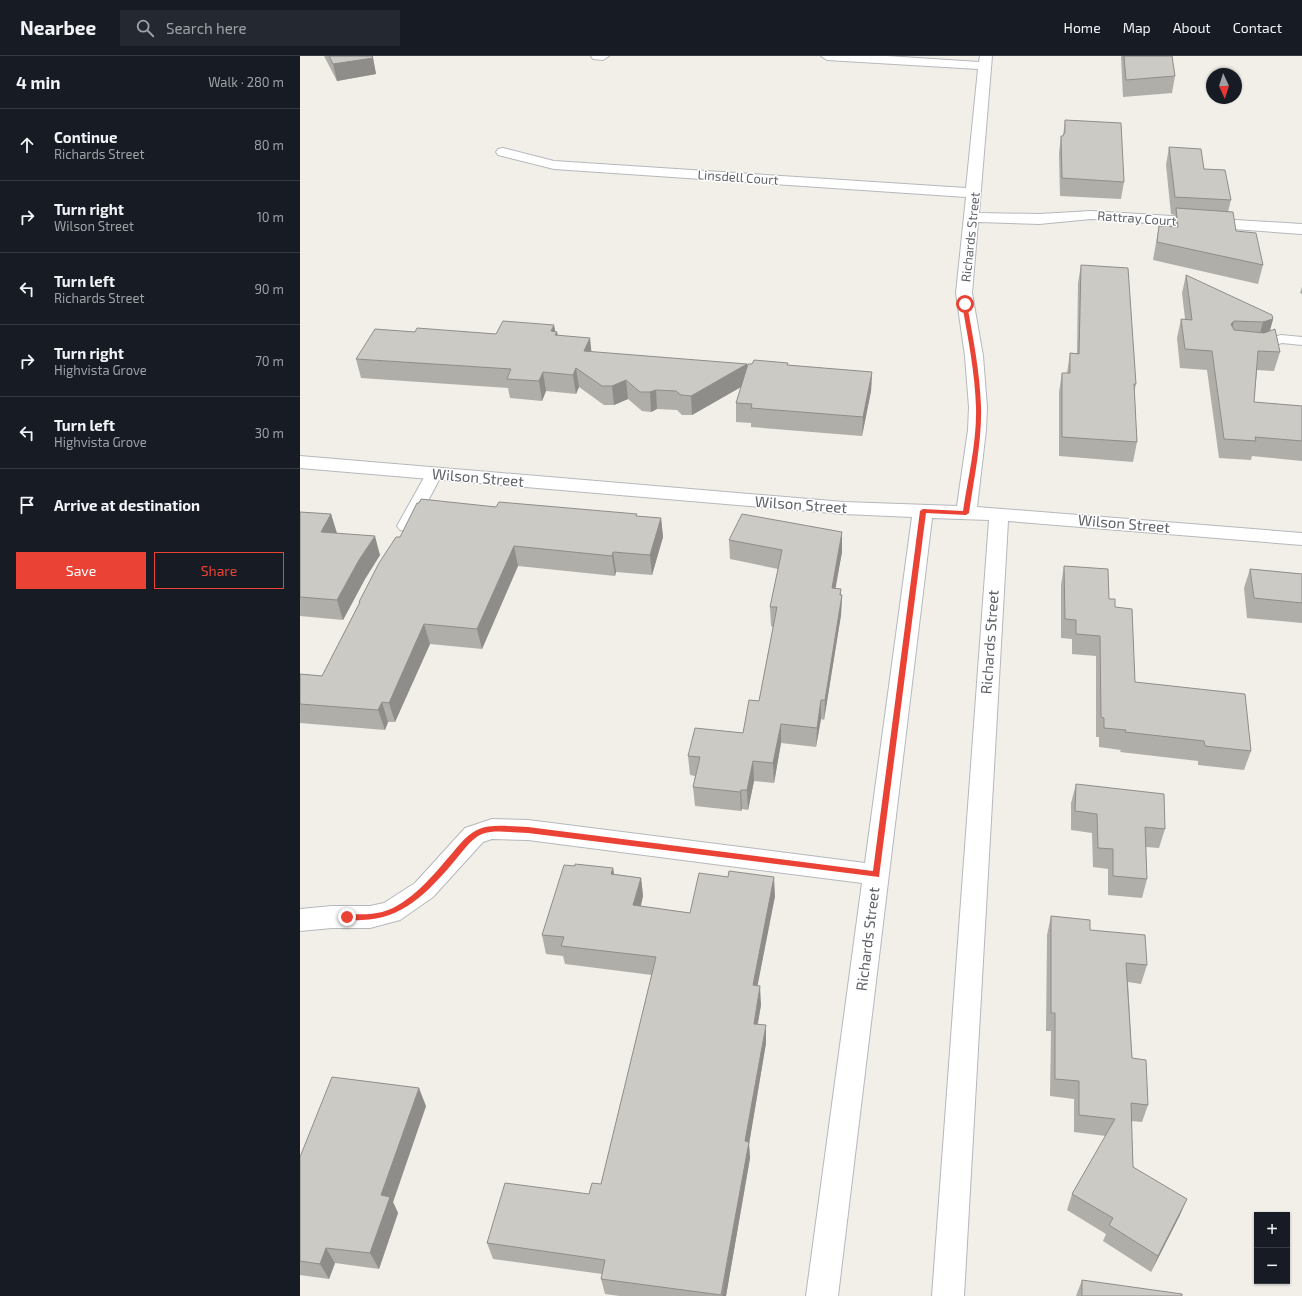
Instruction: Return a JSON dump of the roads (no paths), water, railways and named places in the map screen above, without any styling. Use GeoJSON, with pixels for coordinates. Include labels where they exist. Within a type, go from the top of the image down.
{"type":"FeatureCollection","features":[{"type":"Feature","properties":{"kind":"street"},"geometry":{"type":"LineString","coordinates":[[598,56],[603,56]]}},
{"type":"Feature","properties":{"kind":"street"},"geometry":{"type":"LineString","coordinates":[[827,56],[986,61]]}},
{"type":"Feature","properties":{"kind":"street","name":"Richards Street"},"geometry":{"type":"LineString","coordinates":[[966,513],[978,430],[978,407],[974,356],[964,293],[986,61]]}},
{"type":"Feature","properties":{"kind":"street","name":"Linsdell Court"},"geometry":{"type":"LineString","coordinates":[[503,152],[554,165],[974,193]]}},
{"type":"Feature","properties":{"kind":"street","name":"Rattray Court"},"geometry":{"type":"LineString","coordinates":[[971,217],[1039,219],[1091,215],[1302,229]]}},
{"type":"Feature","properties":{"kind":"street","name":"Wilson Street"},"geometry":{"type":"LineString","coordinates":[[300,462],[844,508],[998,514],[1302,539]]}},
{"type":"Feature","properties":{"kind":"street","name":"Richards Street"},"geometry":{"type":"LineString","coordinates":[[822,1296],[923,511]]}},
{"type":"Feature","properties":{"kind":"street","name":"Richards Street"},"geometry":{"type":"LineString","coordinates":[[948,1296],[998,514]]}},
{"type":"Feature","properties":{"kind":"street"},"geometry":{"type":"LineString","coordinates":[[300,920],[332,917],[370,917],[391,912],[405,904],[428,886],[474,835],[492,829],[528,830],[876,875]]}},
{"type":"Feature","properties":{"kind":"lane"},"geometry":{"type":"LineString","coordinates":[[1240,345],[1259,346],[1281,339],[1302,340]]}},
{"type":"Feature","properties":{"kind":"lane"},"geometry":{"type":"LineString","coordinates":[[399,539],[434,474]]}}]}
